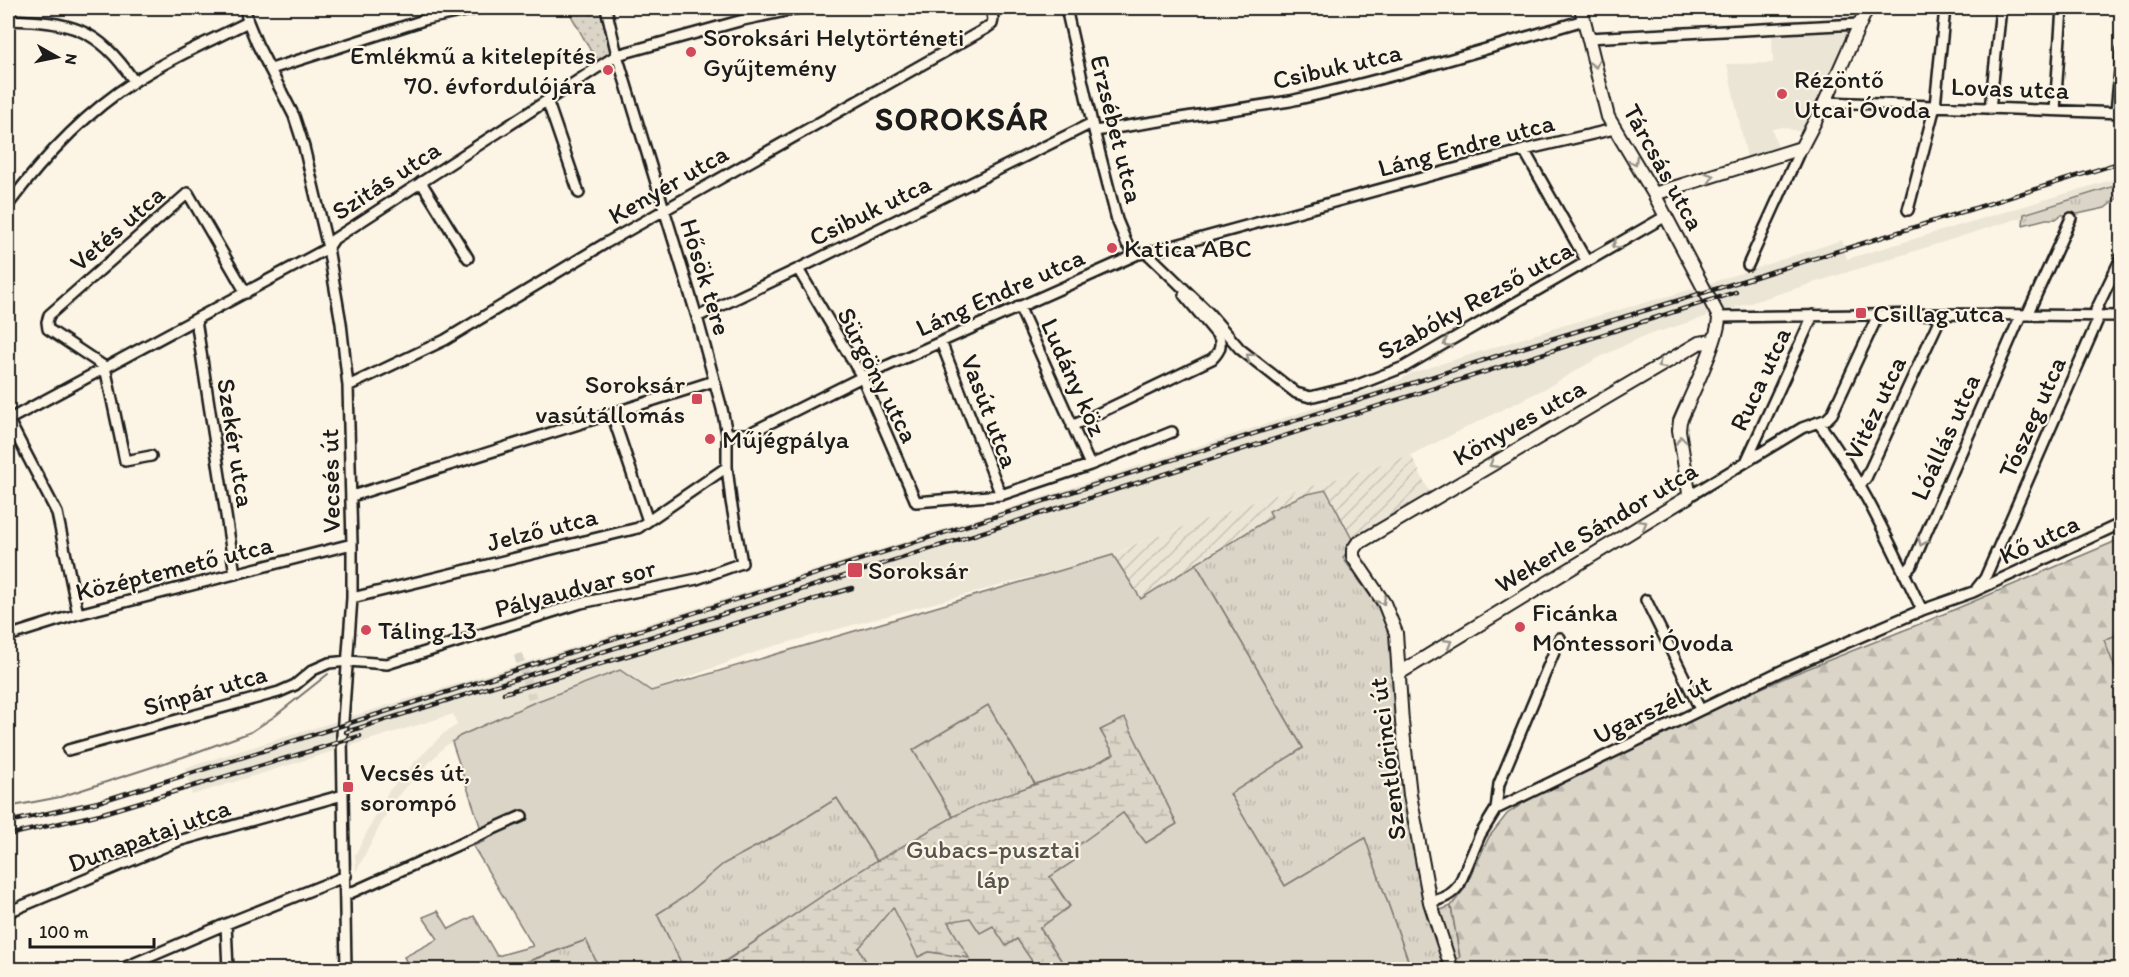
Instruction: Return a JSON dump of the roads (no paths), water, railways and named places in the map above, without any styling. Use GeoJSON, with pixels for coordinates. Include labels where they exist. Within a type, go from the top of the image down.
{"type":"FeatureCollection","features":[{"type":"Feature","properties":{"kind":"main road"},"geometry":{"type":"LineString","coordinates":[[1654,194],[1801,148],[1825,102],[1867,8]]}},
{"type":"Feature","properties":{"kind":"main road","name":"Tárcsás utca"},"geometry":{"type":"LineString","coordinates":[[1582,14],[1608,117],[1654,194],[1719,317]]}},
{"type":"Feature","properties":{"kind":"main road"},"geometry":{"type":"LineString","coordinates":[[1688,497],[1679,430],[1680,421],[1713,341],[1719,317]]}},
{"type":"Feature","properties":{"kind":"main road","name":"Könyves utca"},"geometry":{"type":"LineString","coordinates":[[1353,550],[1357,544],[1699,343],[1713,341]]}},
{"type":"Feature","properties":{"kind":"main road","name":"Wekerle Sándor utca"},"geometry":{"type":"LineString","coordinates":[[1398,674],[1688,497]]}},
{"type":"Feature","properties":{"kind":"main road","name":"Szentlőrinci út"},"geometry":{"type":"LineString","coordinates":[[1353,550],[1353,557],[1384,603],[1396,633],[1410,795],[1430,902],[1452,969]]}},
{"type":"Feature","properties":{"kind":"street","name":"Vecsés út"},"geometry":{"type":"LineString","coordinates":[[245,8],[248,22],[294,116],[304,147],[328,249],[341,323],[348,386],[352,496],[352,598],[342,734],[346,969]]}},
{"type":"Feature","properties":{"kind":"street"},"geometry":{"type":"LineString","coordinates":[[271,69],[427,19],[480,8]]}},
{"type":"Feature","properties":{"kind":"street","name":"Hősök tere"},"geometry":{"type":"LineString","coordinates":[[606,8],[617,55],[697,316],[727,434],[727,467],[742,563]]}},
{"type":"Feature","properties":{"kind":"street","name":"Szitás utca"},"geometry":{"type":"LineString","coordinates":[[8,420],[328,249],[334,239],[617,55],[743,20],[800,8]]}},
{"type":"Feature","properties":{"kind":"street","name":"Kenyér utca"},"geometry":{"type":"LineString","coordinates":[[348,386],[445,340],[664,211],[986,29],[992,24],[991,8]]}},
{"type":"Feature","properties":{"kind":"street","name":"Erzsébet utca"},"geometry":{"type":"LineString","coordinates":[[1066,8],[1117,220],[1127,244],[1143,253],[1180,283],[1240,349],[1296,393]]}},
{"type":"Feature","properties":{"kind":"street"},"geometry":{"type":"LineString","coordinates":[[1908,210],[1935,106],[1945,8]]}},
{"type":"Feature","properties":{"kind":"street"},"geometry":{"type":"LineString","coordinates":[[1990,109],[2001,8]]}},
{"type":"Feature","properties":{"kind":"street"},"geometry":{"type":"LineString","coordinates":[[2055,110],[2062,8]]}},
{"type":"Feature","properties":{"kind":"street","name":"Csibuk utca"},"geometry":{"type":"LineString","coordinates":[[697,316],[1094,127],[1290,101],[1396,75],[1582,14]]}},
{"type":"Feature","properties":{"kind":"street"},"geometry":{"type":"LineString","coordinates":[[8,20],[71,26],[83,31],[113,52],[135,81]]}},
{"type":"Feature","properties":{"kind":"street"},"geometry":{"type":"LineString","coordinates":[[8,204],[45,159],[119,91],[174,58],[248,22]]}},
{"type":"Feature","properties":{"kind":"street"},"geometry":{"type":"LineString","coordinates":[[1588,38],[1859,24]]}},
{"type":"Feature","properties":{"kind":"street"},"geometry":{"type":"LineString","coordinates":[[2119,113],[2121,50]]}},
{"type":"Feature","properties":{"kind":"street"},"geometry":{"type":"LineString","coordinates":[[547,100],[579,193]]}},
{"type":"Feature","properties":{"kind":"street","name":"Lovas utca"},"geometry":{"type":"LineString","coordinates":[[1825,102],[2119,113]]}},
{"type":"Feature","properties":{"kind":"street","name":"Láng Endre utca"},"geometry":{"type":"LineString","coordinates":[[727,434],[748,434],[862,377],[1143,253],[1524,150],[1614,129]]}},
{"type":"Feature","properties":{"kind":"street"},"geometry":{"type":"LineString","coordinates":[[1748,265],[1801,148]]}},
{"type":"Feature","properties":{"kind":"street"},"geometry":{"type":"LineString","coordinates":[[1524,150],[1587,262]]}},
{"type":"Feature","properties":{"kind":"street"},"geometry":{"type":"LineString","coordinates":[[421,182],[468,258]]}},
{"type":"Feature","properties":{"kind":"street","name":"Vetés utca"},"geometry":{"type":"LineString","coordinates":[[105,367],[48,329],[49,315],[188,193],[246,292]]}},
{"type":"Feature","properties":{"kind":"street","name":"Szabóky Rezső utca"},"geometry":{"type":"LineString","coordinates":[[1296,393],[1310,397],[1355,386],[1398,370],[1666,216]]}},
{"type":"Feature","properties":{"kind":"street","name":"Lóállás utca"},"geometry":{"type":"LineString","coordinates":[[1904,574],[1912,565],[2024,315],[2071,218]]}},
{"type":"Feature","properties":{"kind":"street","name":"Tószeg utca"},"geometry":{"type":"LineString","coordinates":[[1973,592],[1981,585],[1990,568],[2097,322],[2096,310],[2121,256]]}},
{"type":"Feature","properties":{"kind":"street","name":"Sürgöny utca"},"geometry":{"type":"LineString","coordinates":[[798,269],[862,377],[916,502],[1001,495]]}},
{"type":"Feature","properties":{"kind":"street"},"geometry":{"type":"LineString","coordinates":[[1072,426],[1212,359],[1218,353],[1221,346],[1219,337],[1182,294],[1180,283]]}},
{"type":"Feature","properties":{"kind":"street","name":"Ludány köz"},"geometry":{"type":"LineString","coordinates":[[1019,306],[1090,465]]}},
{"type":"Feature","properties":{"kind":"street"},"geometry":{"type":"LineString","coordinates":[[1719,317],[1942,314],[2121,316]]}},
{"type":"Feature","properties":{"kind":"street","name":"Vitéz utca"},"geometry":{"type":"LineString","coordinates":[[1859,486],[1866,478],[1942,314]]}},
{"type":"Feature","properties":{"kind":"street","name":"Ruca utca"},"geometry":{"type":"LineString","coordinates":[[1746,462],[1813,315]]}},
{"type":"Feature","properties":{"kind":"street"},"geometry":{"type":"LineString","coordinates":[[1878,315],[1832,414],[1818,422],[1836,446],[1859,486],[1922,610]]}},
{"type":"Feature","properties":{"kind":"street","name":"Szekér utca"},"geometry":{"type":"LineString","coordinates":[[196,320],[235,574]]}},
{"type":"Feature","properties":{"kind":"street","name":"Vasút utca"},"geometry":{"type":"LineString","coordinates":[[941,342],[1001,495]]}},
{"type":"Feature","properties":{"kind":"street"},"geometry":{"type":"LineString","coordinates":[[105,367],[125,461],[151,456]]}},
{"type":"Feature","properties":{"kind":"street"},"geometry":{"type":"LineString","coordinates":[[352,496],[714,381]]}},
{"type":"Feature","properties":{"kind":"street"},"geometry":{"type":"LineString","coordinates":[[612,414],[648,521]]}},
{"type":"Feature","properties":{"kind":"street"},"geometry":{"type":"LineString","coordinates":[[8,420],[57,513],[78,614]]}},
{"type":"Feature","properties":{"kind":"street","name":"Wekerle Sándor utca"},"geometry":{"type":"LineString","coordinates":[[1688,497],[1802,428],[1818,422]]}},
{"type":"Feature","properties":{"kind":"street"},"geometry":{"type":"LineString","coordinates":[[1001,495],[1090,465],[1172,432]]}},
{"type":"Feature","properties":{"kind":"street","name":"Jelző utca"},"geometry":{"type":"LineString","coordinates":[[352,598],[638,528],[727,467]]}},
{"type":"Feature","properties":{"kind":"street","name":"Kő utca"},"geometry":{"type":"LineString","coordinates":[[1973,592],[2121,523]]}},
{"type":"Feature","properties":{"kind":"street","name":"Középtemető utca"},"geometry":{"type":"LineString","coordinates":[[8,636],[78,614],[352,544]]}},
{"type":"Feature","properties":{"kind":"street","name":"Pályaudvar sor"},"geometry":{"type":"LineString","coordinates":[[348,661],[387,664],[581,603],[697,579],[742,563]]}},
{"type":"Feature","properties":{"kind":"street","name":"Ugarszél út"},"geometry":{"type":"LineString","coordinates":[[1496,808],[1785,669],[1922,610],[1973,592]]}},
{"type":"Feature","properties":{"kind":"street"},"geometry":{"type":"LineString","coordinates":[[1646,600],[1700,709]]}},
{"type":"Feature","properties":{"kind":"street"},"geometry":{"type":"LineString","coordinates":[[1430,902],[1445,898],[1459,885],[1480,835],[1496,808],[1499,784],[1560,638]]}},
{"type":"Feature","properties":{"kind":"street","name":"Sínpár utca"},"geometry":{"type":"LineString","coordinates":[[68,750],[279,692],[295,685],[313,670],[329,663],[348,661]]}},
{"type":"Feature","properties":{"kind":"street","name":"Dunapataj utca"},"geometry":{"type":"LineString","coordinates":[[8,912],[178,841],[343,795]]}},
{"type":"Feature","properties":{"kind":"street"},"geometry":{"type":"LineString","coordinates":[[346,895],[522,816]]}},
{"type":"Feature","properties":{"kind":"street"},"geometry":{"type":"LineString","coordinates":[[119,969],[346,876]]}},
{"type":"Feature","properties":{"kind":"street"},"geometry":{"type":"LineString","coordinates":[[226,924],[228,969]]}},
{"type":"Feature","properties":{"kind":"waterway"},"geometry":{"type":"LineString","coordinates":[[8,807],[60,797],[251,732],[328,674]]}},
{"type":"Feature","properties":{"kind":"tunnel"},"geometry":{"type":"LineString","coordinates":[[518,654],[532,698]]}},
{"type":"Feature","properties":{"kind":"railway"},"geometry":{"type":"LineString","coordinates":[[8,822],[98,802],[253,754],[1525,347],[2122,162]]}},
{"type":"Feature","properties":{"kind":"railway"},"geometry":{"type":"LineString","coordinates":[[346,732],[848,575],[1736,292]]}},
{"type":"Feature","properties":{"kind":"railway"},"geometry":{"type":"LineString","coordinates":[[504,693],[852,588]]}},
{"type":"Feature","properties":{"kind":"railway"},"geometry":{"type":"LineString","coordinates":[[8,835],[100,814],[360,736]]}},
{"type":"Feature","properties":{"kind":"place","name":"Soroksári Helytörténeti Gyűjtemény"},"geometry":{"type":"Point","coordinates":[691,52]}},
{"type":"Feature","properties":{"kind":"place","name":"Emlékmű a kitelepítés 70. évfordulójára"},"geometry":{"type":"Point","coordinates":[608,70]}},
{"type":"Feature","properties":{"kind":"place","name":"Rézöntő Utcai Óvoda"},"geometry":{"type":"Point","coordinates":[1782,94]}},
{"type":"Feature","properties":{"kind":"place","name":"Katica ABC"},"geometry":{"type":"Point","coordinates":[1112,248]}},
{"type":"Feature","properties":{"kind":"place","name":"Csillag utca"},"geometry":{"type":"Point","coordinates":[1861,313]}},
{"type":"Feature","properties":{"kind":"place","name":"Soroksár vasútállomás"},"geometry":{"type":"Point","coordinates":[697,399]}},
{"type":"Feature","properties":{"kind":"place","name":"Műjégpálya"},"geometry":{"type":"Point","coordinates":[710,439]}},
{"type":"Feature","properties":{"kind":"place","name":"Soroksár"},"geometry":{"type":"Point","coordinates":[855,570]}},
{"type":"Feature","properties":{"kind":"place","name":"Ficánka Montessori Óvoda"},"geometry":{"type":"Point","coordinates":[1520,627]}},
{"type":"Feature","properties":{"kind":"place","name":"Táling 13"},"geometry":{"type":"Point","coordinates":[366,630]}},
{"type":"Feature","properties":{"kind":"place","name":"Vecsés út, sorompó"},"geometry":{"type":"Point","coordinates":[348,787]}},
{"type":"Feature","properties":{"kind":"district","name":"SOROKSÁR"},"geometry":{"type":"Point","coordinates":[962,119]}},
{"type":"Feature","properties":{"kind":"park label","name":"Gubacs-pusztai láp"},"geometry":{"type":"Point","coordinates":[993,864]}}]}
